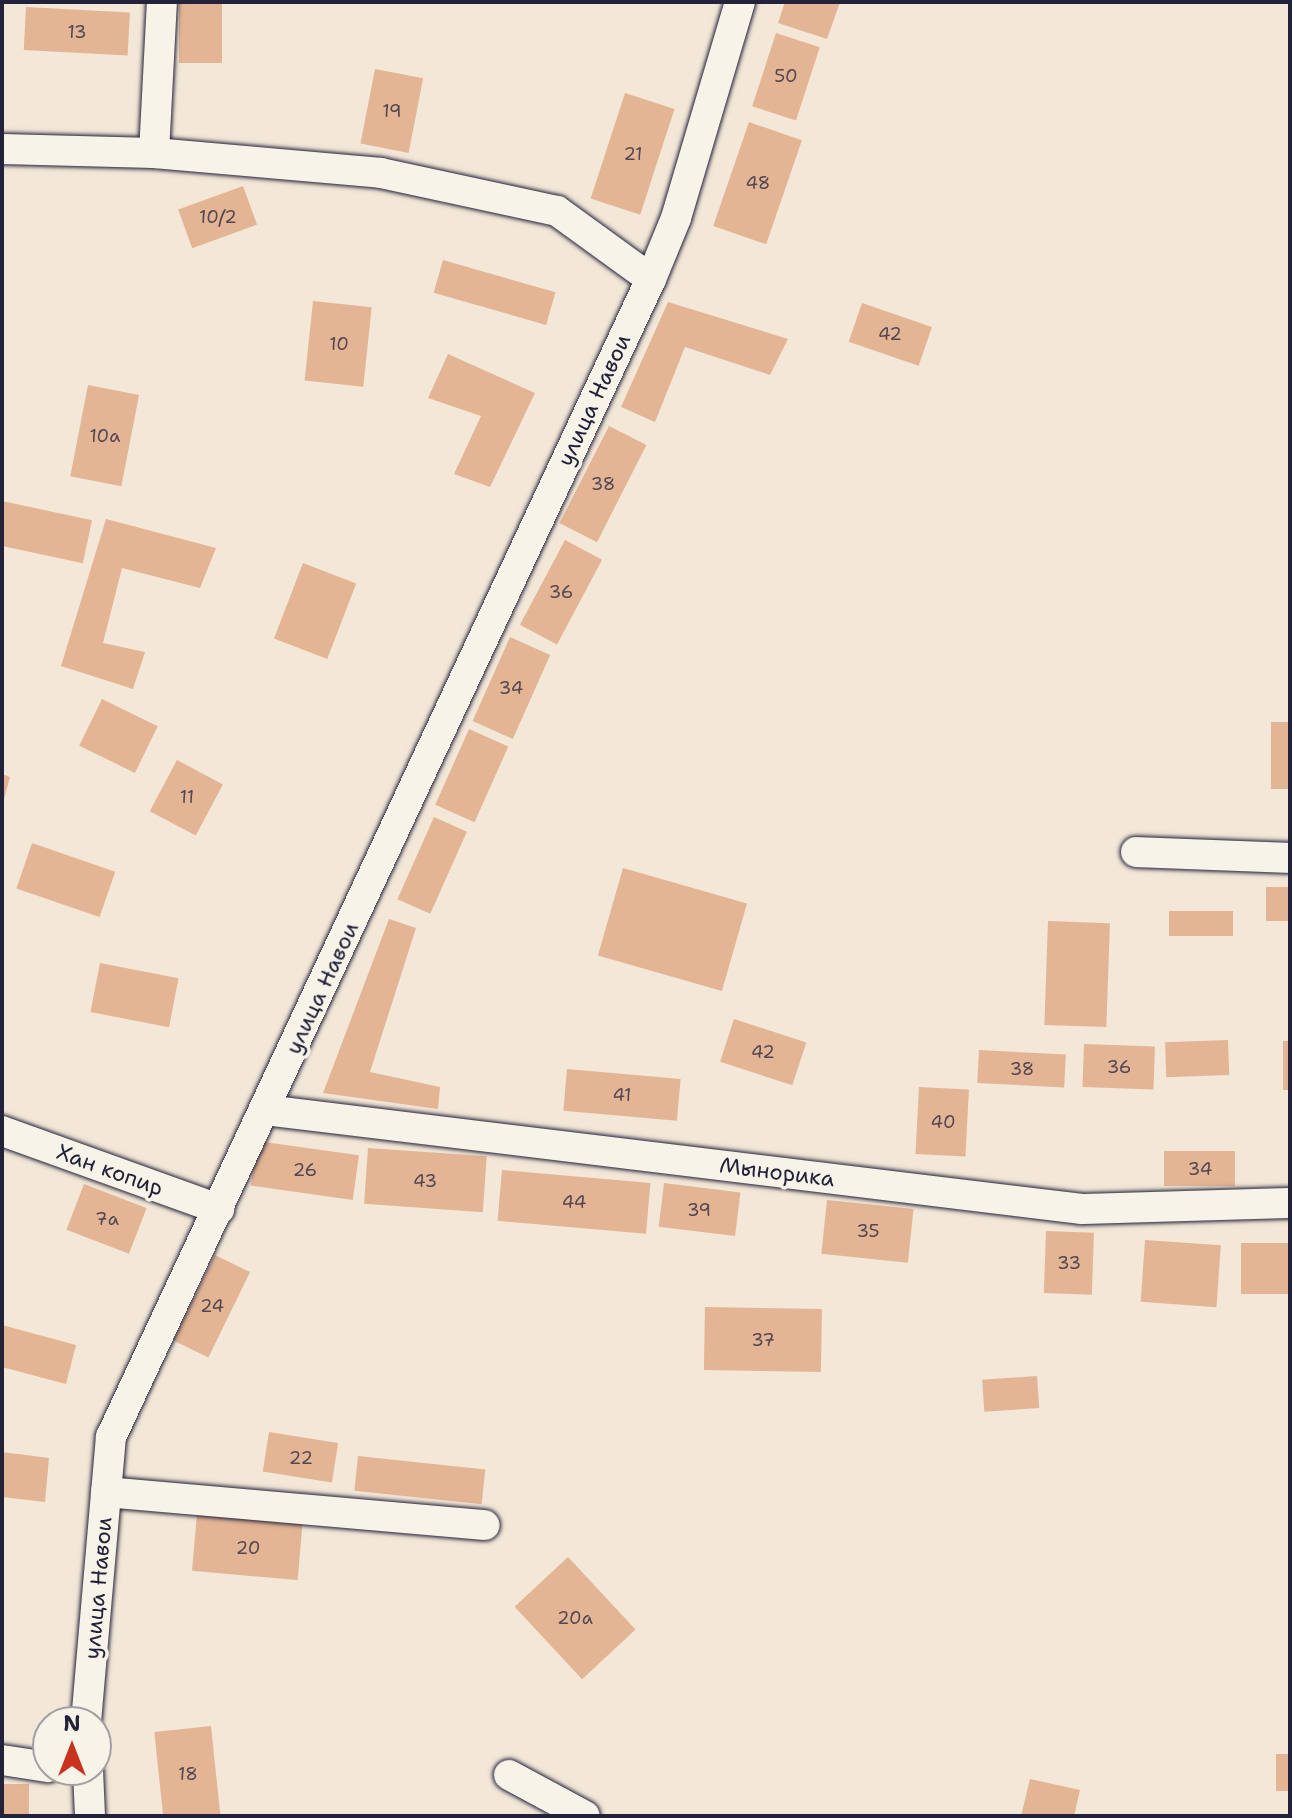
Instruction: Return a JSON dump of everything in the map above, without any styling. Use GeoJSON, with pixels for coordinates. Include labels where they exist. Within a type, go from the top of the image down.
{"type":"FeatureCollection","features":[{"type":"Feature","properties":{"kind":"street"},"geometry":{"type":"LineString","coordinates":[[154,153],[162,2]]}},
{"type":"Feature","properties":{"kind":"street","name":"улица Навои"},"geometry":{"type":"LineString","coordinates":[[87,1706],[111,1437],[651,279],[676,218],[740,2]]}},
{"type":"Feature","properties":{"kind":"street"},"geometry":{"type":"LineString","coordinates":[[2,149],[154,153],[381,173],[557,211],[651,279]]}},
{"type":"Feature","properties":{"kind":"street"},"geometry":{"type":"LineString","coordinates":[[1136,852],[1290,858]]}},
{"type":"Feature","properties":{"kind":"street","name":"Мынорика"},"geometry":{"type":"LineString","coordinates":[[265,1110],[1082,1209],[1290,1203]]}},
{"type":"Feature","properties":{"kind":"street","name":"Хан копир"},"geometry":{"type":"LineString","coordinates":[[2,1131],[219,1209]]}},
{"type":"Feature","properties":{"kind":"street"},"geometry":{"type":"LineString","coordinates":[[106,1492],[485,1525]]}},
{"type":"Feature","properties":{"kind":"street"},"geometry":{"type":"LineString","coordinates":[[2,1760],[32,1765]]}},
{"type":"Feature","properties":{"kind":"street"},"geometry":{"type":"LineString","coordinates":[[509,1775],[585,1816]]}},
{"type":"Feature","properties":{"kind":"street"},"geometry":{"type":"LineString","coordinates":[[84,1786],[90,1816]]}},
{"type":"Feature","properties":{"kind":"building"},"geometry":{"type":"Polygon","coordinates":[[[179,2],[222,2],[222,63],[179,63],[179,2]]]}},
{"type":"Feature","properties":{"kind":"building"},"geometry":{"type":"Polygon","coordinates":[[[785,2],[840,2],[827,39],[778,23],[785,2]]]}},
{"type":"Feature","properties":{"kind":"building"},"geometry":{"type":"Polygon","coordinates":[[[26,7],[130,12],[128,55],[24,50],[26,7]]]}},
{"type":"Feature","properties":{"kind":"building"},"geometry":{"type":"Polygon","coordinates":[[[776,33],[820,47],[796,120],[752,106],[776,33]]]}},
{"type":"Feature","properties":{"kind":"building"},"geometry":{"type":"Polygon","coordinates":[[[375,69],[423,78],[409,153],[360,144],[375,69]]]}},
{"type":"Feature","properties":{"kind":"building"},"geometry":{"type":"Polygon","coordinates":[[[625,93],[674,109],[640,215],[591,199],[625,93]]]}},
{"type":"Feature","properties":{"kind":"building"},"geometry":{"type":"Polygon","coordinates":[[[749,122],[802,140],[766,244],[713,226],[749,122]]]}},
{"type":"Feature","properties":{"kind":"building"},"geometry":{"type":"Polygon","coordinates":[[[243,186],[257,225],[192,248],[178,210],[243,186]]]}},
{"type":"Feature","properties":{"kind":"building"},"geometry":{"type":"Polygon","coordinates":[[[443,260],[555,292],[546,325],[434,293],[443,260]]]}},
{"type":"Feature","properties":{"kind":"building"},"geometry":{"type":"Polygon","coordinates":[[[313,301],[372,307],[363,387],[305,381],[313,301]]]}},
{"type":"Feature","properties":{"kind":"building"},"geometry":{"type":"Polygon","coordinates":[[[668,302],[788,339],[770,375],[685,347],[655,422],[621,407],[668,302]]]}},
{"type":"Feature","properties":{"kind":"building"},"geometry":{"type":"Polygon","coordinates":[[[862,303],[932,327],[919,366],[849,342],[862,303]]]}},
{"type":"Feature","properties":{"kind":"building"},"geometry":{"type":"Polygon","coordinates":[[[448,354],[535,393],[490,487],[454,474],[481,416],[428,398],[448,354]]]}},
{"type":"Feature","properties":{"kind":"building"},"geometry":{"type":"Polygon","coordinates":[[[88,385],[139,395],[121,486],[70,476],[88,385]]]}},
{"type":"Feature","properties":{"kind":"building"},"geometry":{"type":"Polygon","coordinates":[[[609,426],[646,445],[597,542],[560,523],[609,426]]]}},
{"type":"Feature","properties":{"kind":"building"},"geometry":{"type":"Polygon","coordinates":[[[2,501],[92,520],[83,563],[2,546],[2,501]]]}},
{"type":"Feature","properties":{"kind":"building"},"geometry":{"type":"Polygon","coordinates":[[[106,519],[216,548],[200,588],[122,568],[103,643],[145,652],[133,689],[61,666],[106,519]]]}},
{"type":"Feature","properties":{"kind":"building"},"geometry":{"type":"Polygon","coordinates":[[[565,540],[602,560],[557,644],[520,625],[565,540]]]}},
{"type":"Feature","properties":{"kind":"building"},"geometry":{"type":"Polygon","coordinates":[[[303,563],[356,583],[327,659],[274,639],[303,563]]]}},
{"type":"Feature","properties":{"kind":"building"},"geometry":{"type":"Polygon","coordinates":[[[510,637],[550,655],[513,739],[473,721],[510,637]]]}},
{"type":"Feature","properties":{"kind":"building"},"geometry":{"type":"Polygon","coordinates":[[[102,699],[158,726],[135,773],[79,746],[102,699]]]}},
{"type":"Feature","properties":{"kind":"building"},"geometry":{"type":"Polygon","coordinates":[[[1271,722],[1290,722],[1290,789],[1271,789],[1271,722]]]}},
{"type":"Feature","properties":{"kind":"building"},"geometry":{"type":"Polygon","coordinates":[[[469,729],[508,746],[475,822],[435,805],[469,729]]]}},
{"type":"Feature","properties":{"kind":"building"},"geometry":{"type":"Polygon","coordinates":[[[177,760],[223,784],[196,836],[150,811],[177,760]]]}},
{"type":"Feature","properties":{"kind":"building"},"geometry":{"type":"Polygon","coordinates":[[[2,774],[10,777],[3,803],[2,803],[2,774]]]}},
{"type":"Feature","properties":{"kind":"building"},"geometry":{"type":"Polygon","coordinates":[[[434,817],[467,832],[430,914],[397,899],[434,817]]]}},
{"type":"Feature","properties":{"kind":"building"},"geometry":{"type":"Polygon","coordinates":[[[32,843],[115,872],[100,917],[16,888],[32,843]]]}},
{"type":"Feature","properties":{"kind":"building"},"geometry":{"type":"Polygon","coordinates":[[[623,868],[747,904],[722,991],[598,955],[623,868]]]}},
{"type":"Feature","properties":{"kind":"building"},"geometry":{"type":"Polygon","coordinates":[[[1266,887],[1290,887],[1290,921],[1266,921],[1266,887]]]}},
{"type":"Feature","properties":{"kind":"building"},"geometry":{"type":"Polygon","coordinates":[[[1169,911],[1233,911],[1233,936],[1169,936],[1169,911]]]}},
{"type":"Feature","properties":{"kind":"building"},"geometry":{"type":"Polygon","coordinates":[[[389,919],[416,928],[370,1072],[440,1087],[438,1109],[323,1093],[389,919]]]}},
{"type":"Feature","properties":{"kind":"building"},"geometry":{"type":"Polygon","coordinates":[[[1048,921],[1110,923],[1106,1027],[1044,1025],[1048,921]]]}},
{"type":"Feature","properties":{"kind":"building"},"geometry":{"type":"Polygon","coordinates":[[[100,963],[179,978],[169,1027],[90,1012],[100,963]]]}},
{"type":"Feature","properties":{"kind":"building"},"geometry":{"type":"Polygon","coordinates":[[[734,1019],[806,1042],[792,1085],[720,1062],[734,1019]]]}},
{"type":"Feature","properties":{"kind":"building"},"geometry":{"type":"Polygon","coordinates":[[[1228,1040],[1229,1075],[1166,1077],[1165,1042],[1228,1040]]]}},
{"type":"Feature","properties":{"kind":"building"},"geometry":{"type":"Polygon","coordinates":[[[1283,1041],[1290,1041],[1290,1090],[1283,1090],[1283,1041]]]}},
{"type":"Feature","properties":{"kind":"building"},"geometry":{"type":"Polygon","coordinates":[[[1084,1044],[1155,1046],[1153,1089],[1082,1087],[1084,1044]]]}},
{"type":"Feature","properties":{"kind":"building"},"geometry":{"type":"Polygon","coordinates":[[[979,1050],[1066,1055],[1064,1088],[977,1083],[979,1050]]]}},
{"type":"Feature","properties":{"kind":"building"},"geometry":{"type":"Polygon","coordinates":[[[567,1069],[681,1079],[677,1121],[563,1111],[567,1069]]]}},
{"type":"Feature","properties":{"kind":"building"},"geometry":{"type":"Polygon","coordinates":[[[919,1087],[969,1090],[965,1157],[915,1154],[919,1087]]]}},
{"type":"Feature","properties":{"kind":"building"},"geometry":{"type":"Polygon","coordinates":[[[257,1141],[359,1155],[353,1200],[251,1186],[257,1141]]]}},
{"type":"Feature","properties":{"kind":"building"},"geometry":{"type":"Polygon","coordinates":[[[368,1148],[487,1156],[483,1212],[364,1204],[368,1148]]]}},
{"type":"Feature","properties":{"kind":"building"},"geometry":{"type":"Polygon","coordinates":[[[1164,1151],[1235,1151],[1235,1186],[1164,1186],[1164,1151]]]}},
{"type":"Feature","properties":{"kind":"building"},"geometry":{"type":"Polygon","coordinates":[[[502,1170],[650,1183],[646,1234],[498,1221],[502,1170]]]}},
{"type":"Feature","properties":{"kind":"building"},"geometry":{"type":"Polygon","coordinates":[[[664,1183],[740,1192],[735,1236],[659,1227],[664,1183]]]}},
{"type":"Feature","properties":{"kind":"building"},"geometry":{"type":"Polygon","coordinates":[[[84,1184],[147,1208],[129,1254],[66,1230],[84,1184]]]}},
{"type":"Feature","properties":{"kind":"building"},"geometry":{"type":"Polygon","coordinates":[[[827,1200],[914,1209],[908,1263],[821,1254],[827,1200]]]}},
{"type":"Feature","properties":{"kind":"building"},"geometry":{"type":"Polygon","coordinates":[[[1046,1231],[1094,1233],[1092,1295],[1044,1293],[1046,1231]]]}},
{"type":"Feature","properties":{"kind":"building"},"geometry":{"type":"Polygon","coordinates":[[[1145,1240],[1221,1245],[1216,1307],[1141,1302],[1145,1240]]]}},
{"type":"Feature","properties":{"kind":"building"},"geometry":{"type":"Polygon","coordinates":[[[1241,1243],[1290,1243],[1290,1294],[1241,1294],[1241,1243]]]}},
{"type":"Feature","properties":{"kind":"building"},"geometry":{"type":"Polygon","coordinates":[[[215,1255],[250,1272],[208,1357],[173,1340],[215,1255]]]}},
{"type":"Feature","properties":{"kind":"building"},"geometry":{"type":"Polygon","coordinates":[[[705,1307],[822,1309],[821,1372],[704,1370],[705,1307]]]}},
{"type":"Feature","properties":{"kind":"building"},"geometry":{"type":"Polygon","coordinates":[[[2,1325],[76,1345],[66,1384],[2,1367],[2,1325]]]}},
{"type":"Feature","properties":{"kind":"building"},"geometry":{"type":"Polygon","coordinates":[[[1037,1376],[1039,1408],[984,1412],[982,1380],[1037,1376]]]}},
{"type":"Feature","properties":{"kind":"building"},"geometry":{"type":"Polygon","coordinates":[[[269,1432],[338,1443],[332,1482],[263,1472],[269,1432]]]}},
{"type":"Feature","properties":{"kind":"building"},"geometry":{"type":"Polygon","coordinates":[[[2,1452],[49,1458],[45,1502],[2,1497],[2,1452]]]}},
{"type":"Feature","properties":{"kind":"building"},"geometry":{"type":"Polygon","coordinates":[[[358,1456],[485,1469],[482,1504],[354,1491],[358,1456]]]}},
{"type":"Feature","properties":{"kind":"building"},"geometry":{"type":"Polygon","coordinates":[[[197,1514],[303,1523],[298,1580],[192,1571],[197,1514]]]}},
{"type":"Feature","properties":{"kind":"building"},"geometry":{"type":"Polygon","coordinates":[[[568,1557],[636,1629],[582,1679],[515,1607],[568,1557]]]}},
{"type":"Feature","properties":{"kind":"building"},"geometry":{"type":"Polygon","coordinates":[[[211,1726],[220,1816],[163,1816],[154,1732],[211,1726]]]}},
{"type":"Feature","properties":{"kind":"building"},"geometry":{"type":"Polygon","coordinates":[[[1276,1754],[1290,1754],[1290,1791],[1276,1791],[1276,1754]]]}},
{"type":"Feature","properties":{"kind":"building"},"geometry":{"type":"Polygon","coordinates":[[[1030,1779],[1080,1790],[1074,1816],[1021,1816],[1030,1779]]]}},
{"type":"Feature","properties":{"kind":"building"},"geometry":{"type":"Polygon","coordinates":[[[2,1784],[29,1784],[29,1816],[2,1816],[2,1784]]]}}]}
